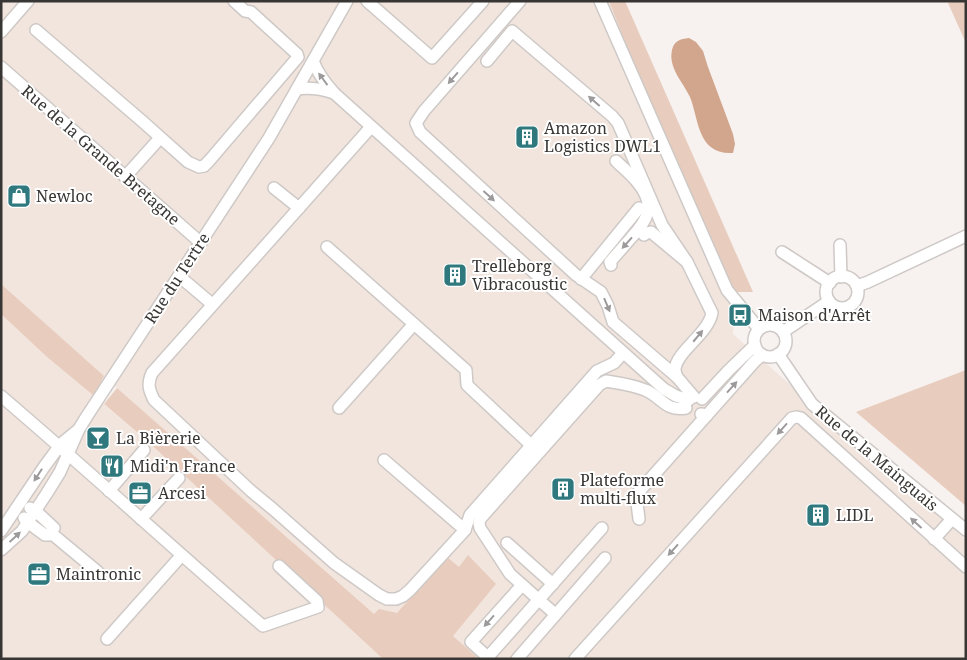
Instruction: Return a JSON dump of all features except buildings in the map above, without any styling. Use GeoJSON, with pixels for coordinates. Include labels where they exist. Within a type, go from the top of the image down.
{"type":"FeatureCollection","features":[{"type":"Feature","properties":{"kind":"street"},"geometry":{"type":"LineString","coordinates":[[1,32],[28,1]]}},
{"type":"Feature","properties":{"kind":"street"},"geometry":{"type":"LineString","coordinates":[[36,30],[188,162],[199,167],[204,166],[209,161],[298,58],[297,54],[251,12],[245,11],[234,1]]}},
{"type":"Feature","properties":{"kind":"street","name":"Rue du Tertre"},"geometry":{"type":"LineString","coordinates":[[1,550],[22,531],[60,472],[79,429],[269,138],[347,1]]}},
{"type":"Feature","properties":{"kind":"street"},"geometry":{"type":"LineString","coordinates":[[368,1],[432,58],[484,1]]}},
{"type":"Feature","properties":{"kind":"street"},"geometry":{"type":"LineString","coordinates":[[520,1],[424,111],[416,123],[420,132],[581,279],[601,292],[613,322],[676,377],[693,401]]}},
{"type":"Feature","properties":{"kind":"street"},"geometry":{"type":"LineString","coordinates":[[600,1],[727,290],[759,329]]}},
{"type":"Feature","properties":{"kind":"street"},"geometry":{"type":"LineString","coordinates":[[487,61],[512,31],[618,123],[662,225],[687,262],[712,313],[709,323],[678,360],[675,369],[676,377]]}},
{"type":"Feature","properties":{"kind":"street"},"geometry":{"type":"LineString","coordinates":[[313,61],[320,76],[334,93],[670,393],[705,406],[704,414]]}},
{"type":"Feature","properties":{"kind":"street","name":"Rue de la Grande Bretagne"},"geometry":{"type":"LineString","coordinates":[[1,67],[201,243]]}},
{"type":"Feature","properties":{"kind":"street"},"geometry":{"type":"LineString","coordinates":[[297,89],[310,88],[334,93]]}},
{"type":"Feature","properties":{"kind":"street"},"geometry":{"type":"LineString","coordinates":[[372,127],[212,304],[152,373],[149,380],[149,390],[154,400],[250,491],[334,563],[378,595],[388,599],[396,599],[410,590],[465,530],[470,515],[597,371],[614,363],[623,352]]}},
{"type":"Feature","properties":{"kind":"street"},"geometry":{"type":"LineString","coordinates":[[125,177],[160,138]]}},
{"type":"Feature","properties":{"kind":"street"},"geometry":{"type":"LineString","coordinates":[[611,265],[610,262],[646,219],[649,206],[638,183],[616,161]]}},
{"type":"Feature","properties":{"kind":"street"},"geometry":{"type":"LineString","coordinates":[[274,188],[299,208]]}},
{"type":"Feature","properties":{"kind":"street"},"geometry":{"type":"LineString","coordinates":[[581,279],[639,208]]}},
{"type":"Feature","properties":{"kind":"street"},"geometry":{"type":"LineString","coordinates":[[644,235],[651,232],[687,262]]}},
{"type":"Feature","properties":{"kind":"street"},"geometry":{"type":"LineString","coordinates":[[857,286],[966,236]]}},
{"type":"Feature","properties":{"kind":"street"},"geometry":{"type":"LineString","coordinates":[[840,245],[841,277]]}},
{"type":"Feature","properties":{"kind":"street"},"geometry":{"type":"LineString","coordinates":[[327,247],[466,370],[467,385],[531,445]]}},
{"type":"Feature","properties":{"kind":"street"},"geometry":{"type":"LineString","coordinates":[[782,252],[830,283]]}},
{"type":"Feature","properties":{"kind":"street"},"geometry":{"type":"LineString","coordinates":[[179,276],[212,304]]}},
{"type":"Feature","properties":{"kind":"street"},"geometry":{"type":"LineString","coordinates":[[841,277],[850,279],[857,286],[858,295],[852,312],[846,308],[836,307],[829,301],[827,292],[833,280],[841,277]]}},
{"type":"Feature","properties":{"kind":"street"},"geometry":{"type":"LineString","coordinates":[[783,332],[829,301]]}},
{"type":"Feature","properties":{"kind":"street"},"geometry":{"type":"LineString","coordinates":[[339,408],[414,324]]}},
{"type":"Feature","properties":{"kind":"street"},"geometry":{"type":"LineString","coordinates":[[763,326],[776,326],[783,332],[786,342],[778,354],[768,356],[759,350],[754,338],[763,326]]}},
{"type":"Feature","properties":{"kind":"street"},"geometry":{"type":"LineString","coordinates":[[555,614],[510,574],[480,528],[480,519],[599,385],[606,381],[644,389],[663,403],[679,410],[693,401],[729,370],[759,350]]}},
{"type":"Feature","properties":{"kind":"street"},"geometry":{"type":"LineString","coordinates":[[639,519],[636,495],[759,350]]}},
{"type":"Feature","properties":{"kind":"street","name":"Rue de la Mainguais"},"geometry":{"type":"LineString","coordinates":[[778,354],[812,404],[966,530]]}},
{"type":"Feature","properties":{"kind":"street"},"geometry":{"type":"LineString","coordinates":[[1,396],[263,626],[318,607],[317,601],[279,566]]}},
{"type":"Feature","properties":{"kind":"street"},"geometry":{"type":"LineString","coordinates":[[575,659],[792,418],[800,418],[966,567]]}},
{"type":"Feature","properties":{"kind":"street"},"geometry":{"type":"LineString","coordinates":[[1,532],[59,446],[79,429]]}},
{"type":"Feature","properties":{"kind":"street"},"geometry":{"type":"LineString","coordinates":[[109,491],[144,450]]}},
{"type":"Feature","properties":{"kind":"street"},"geometry":{"type":"LineString","coordinates":[[384,460],[465,530]]}},
{"type":"Feature","properties":{"kind":"street"},"geometry":{"type":"LineString","coordinates":[[141,519],[178,478]]}},
{"type":"Feature","properties":{"kind":"street"},"geometry":{"type":"LineString","coordinates":[[19,505],[26,506],[35,511],[54,528],[51,533],[45,536],[26,521],[21,514],[19,505]]}},
{"type":"Feature","properties":{"kind":"street"},"geometry":{"type":"LineString","coordinates":[[934,539],[952,519]]}},
{"type":"Feature","properties":{"kind":"street"},"geometry":{"type":"LineString","coordinates":[[522,585],[471,642],[489,658],[602,528]]}},
{"type":"Feature","properties":{"kind":"street"},"geometry":{"type":"LineString","coordinates":[[51,533],[98,572]]}},
{"type":"Feature","properties":{"kind":"street"},"geometry":{"type":"LineString","coordinates":[[507,544],[553,584]]}},
{"type":"Feature","properties":{"kind":"street"},"geometry":{"type":"LineString","coordinates":[[107,639],[181,556]]}},
{"type":"Feature","properties":{"kind":"street"},"geometry":{"type":"LineString","coordinates":[[516,659],[606,558]]}},
{"type":"Feature","properties":{"kind":"shaded area"},"geometry":{"type":"Polygon","coordinates":[[[1,1],[609,1],[660,132],[735,292],[733,334],[966,540],[966,659],[479,659],[453,636],[374,615],[1,284],[1,1]]]}},
{"type":"Feature","properties":{"kind":"shaded area"},"geometry":{"type":"Polygon","coordinates":[[[609,1],[625,1],[753,292],[735,292],[660,132],[609,1]]]}},
{"type":"Feature","properties":{"kind":"shaded area"},"geometry":{"type":"Polygon","coordinates":[[[966,1],[966,43],[948,3],[966,1]]]}},
{"type":"Feature","properties":{"kind":"shaded area"},"geometry":{"type":"Polygon","coordinates":[[[689,38],[696,42],[703,51],[733,134],[735,144],[733,153],[721,152],[712,148],[706,142],[701,134],[690,97],[674,69],[671,57],[674,44],[689,38]]]}},
{"type":"Feature","properties":{"kind":"shaded area"},"geometry":{"type":"Polygon","coordinates":[[[1,284],[104,376],[94,396],[47,357],[1,314],[1,284]]]}},
{"type":"Feature","properties":{"kind":"shaded area"},"geometry":{"type":"Polygon","coordinates":[[[1,314],[47,357],[144,438],[383,659],[1,659],[1,314]]]}},
{"type":"Feature","properties":{"kind":"shaded area"},"geometry":{"type":"Polygon","coordinates":[[[966,370],[966,506],[856,412],[966,370]]]}},
{"type":"Feature","properties":{"kind":"shaded area"},"geometry":{"type":"Polygon","coordinates":[[[117,388],[374,614],[379,609],[397,613],[447,557],[459,567],[468,555],[496,584],[453,636],[479,659],[383,659],[144,438],[104,404],[117,388]]]}},
{"type":"Feature","properties":{"kind":"place","name":"Amazon Logistics DWL1"},"geometry":{"type":"Point","coordinates":[527,137]}},
{"type":"Feature","properties":{"kind":"place","name":"Newloc"},"geometry":{"type":"Point","coordinates":[19,196]}},
{"type":"Feature","properties":{"kind":"place","name":"Trelleborg Vibracoustic"},"geometry":{"type":"Point","coordinates":[455,275]}},
{"type":"Feature","properties":{"kind":"place","name":"Maison d'Arrêt"},"geometry":{"type":"Point","coordinates":[740,315]}},
{"type":"Feature","properties":{"kind":"place","name":"La Bièrerie"},"geometry":{"type":"Point","coordinates":[98,438]}},
{"type":"Feature","properties":{"kind":"place","name":"Midi'n France"},"geometry":{"type":"Point","coordinates":[112,466]}},
{"type":"Feature","properties":{"kind":"place","name":"Plateforme multi-flux"},"geometry":{"type":"Point","coordinates":[563,489]}},
{"type":"Feature","properties":{"kind":"place","name":"Arcesi"},"geometry":{"type":"Point","coordinates":[140,493]}},
{"type":"Feature","properties":{"kind":"place","name":"LIDL"},"geometry":{"type":"Point","coordinates":[818,515]}},
{"type":"Feature","properties":{"kind":"place","name":"Maintronic"},"geometry":{"type":"Point","coordinates":[39,574]}}]}
